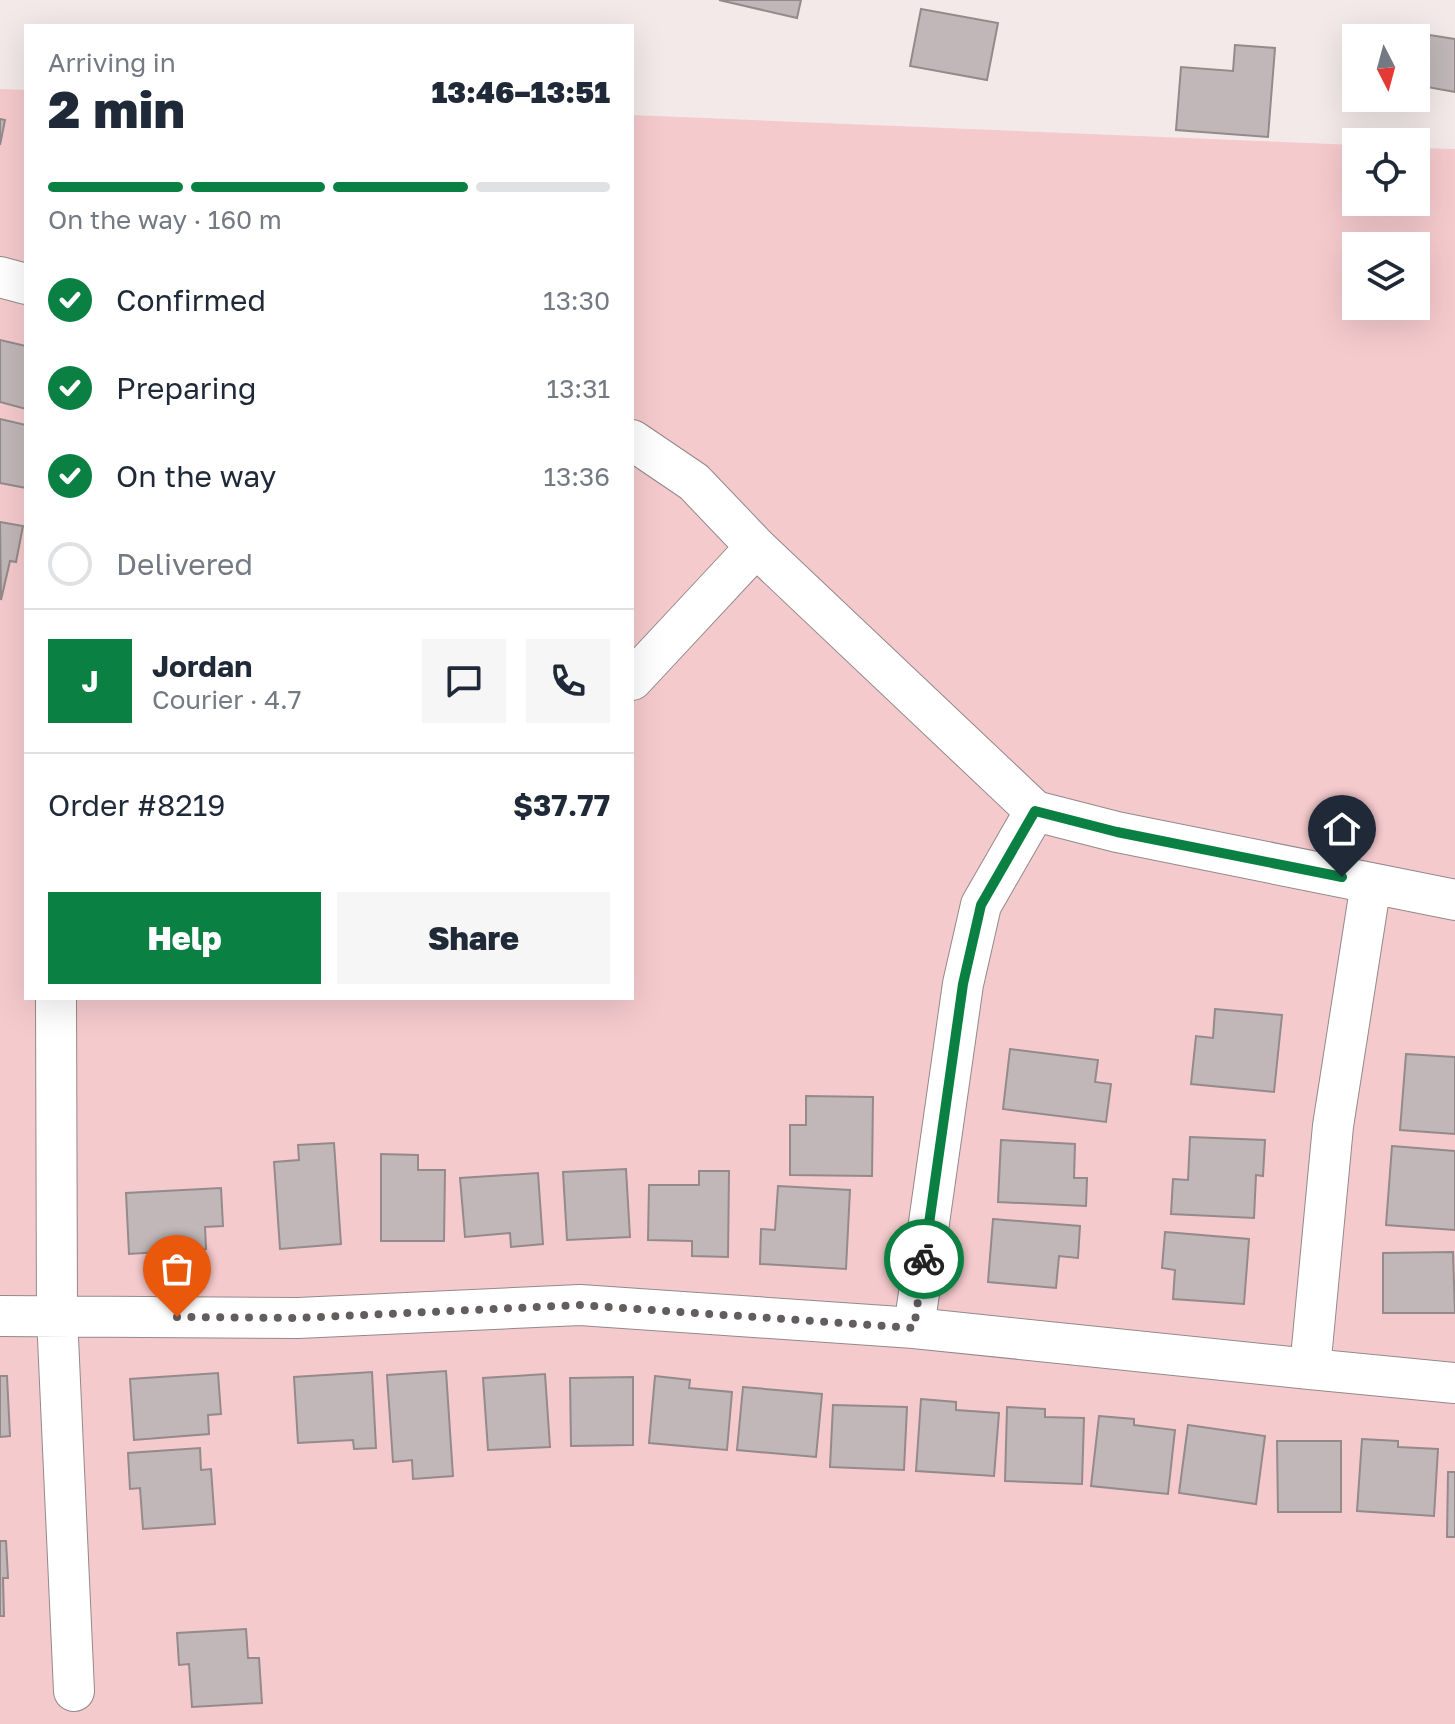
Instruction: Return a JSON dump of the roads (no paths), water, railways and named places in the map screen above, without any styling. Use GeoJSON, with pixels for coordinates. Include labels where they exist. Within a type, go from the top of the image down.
{"type":"FeatureCollection","features":[{"type":"Feature","properties":{"kind":"street"},"geometry":{"type":"LineString","coordinates":[[0,277],[24,283]]}},
{"type":"Feature","properties":{"kind":"street"},"geometry":{"type":"LineString","coordinates":[[634,441],[694,482],[756,547],[1035,811],[1117,832],[1455,900]]}},
{"type":"Feature","properties":{"kind":"street"},"geometry":{"type":"LineString","coordinates":[[634,678],[756,547]]}},
{"type":"Feature","properties":{"kind":"street"},"geometry":{"type":"LineString","coordinates":[[914,1328],[963,984],[981,905],[1035,811]]}},
{"type":"Feature","properties":{"kind":"street"},"geometry":{"type":"LineString","coordinates":[[1310,1369],[1333,1126],[1371,883]]}},
{"type":"Feature","properties":{"kind":"street"},"geometry":{"type":"LineString","coordinates":[[56,1000],[57,1316],[74,1691]]}},
{"type":"Feature","properties":{"kind":"street"},"geometry":{"type":"LineString","coordinates":[[0,1316],[298,1318],[580,1305],[914,1328],[1455,1383]]}}]}
